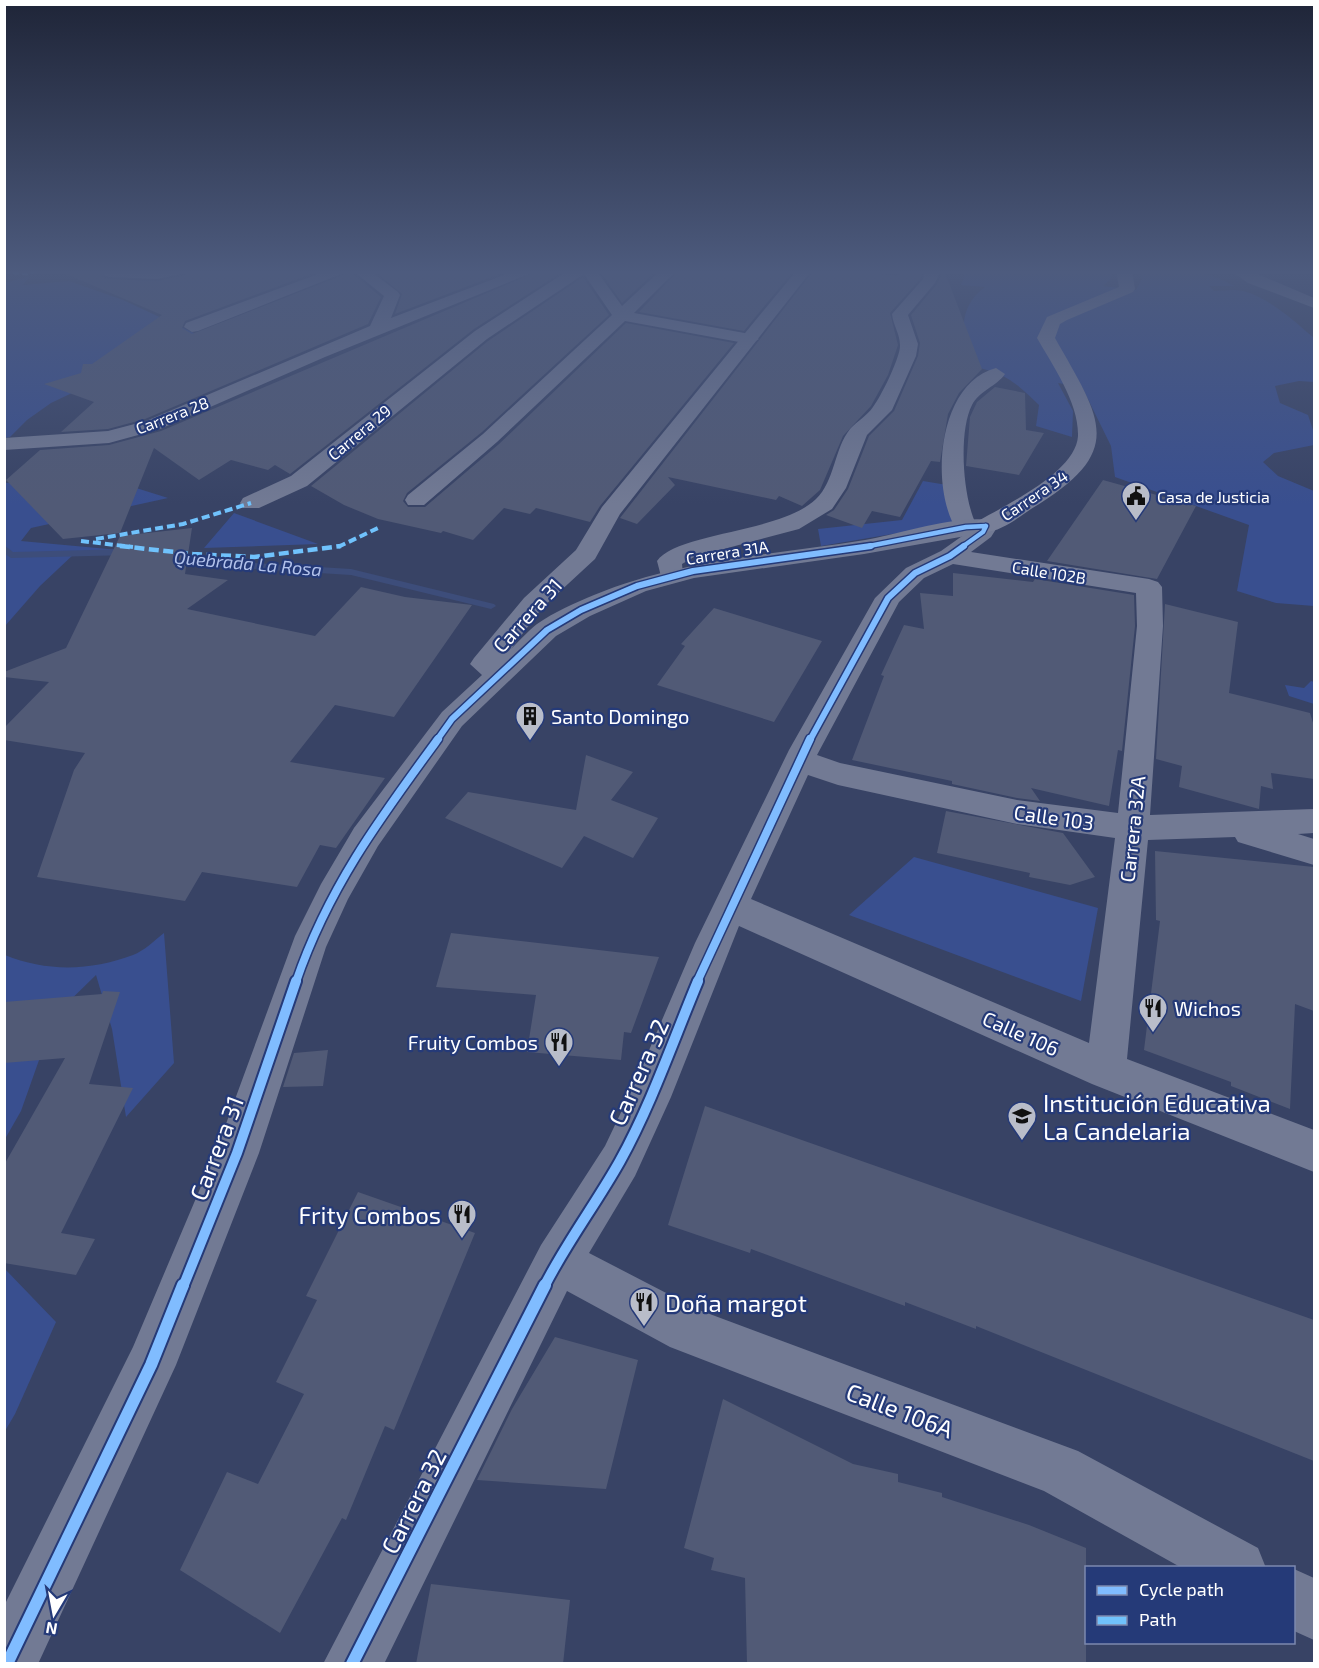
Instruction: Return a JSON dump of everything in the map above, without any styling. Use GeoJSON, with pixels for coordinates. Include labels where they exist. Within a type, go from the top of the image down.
{"type":"FeatureCollection","features":[{"type":"Feature","properties":{"kind":"main road","name":"Carrera 34"},"geometry":{"type":"LineString","coordinates":[[976,527],[1024,504],[1075,466],[1084,452],[1088,437],[1078,396],[1051,348]]}},
{"type":"Feature","properties":{"kind":"street","name":"Carrera 28"},"geometry":{"type":"LineString","coordinates":[[4,444],[109,437],[153,425],[263,376],[334,348]]}},
{"type":"Feature","properties":{"kind":"street","name":"Carrera 29"},"geometry":{"type":"LineString","coordinates":[[251,503],[299,481],[465,348]]}},
{"type":"Feature","properties":{"kind":"street"},"geometry":{"type":"LineString","coordinates":[[416,500],[490,438],[585,348]]}},
{"type":"Feature","properties":{"kind":"street","name":"Carrera 31"},"geometry":{"type":"LineString","coordinates":[[7,1664],[151,1365],[237,1153],[308,947],[333,894],[366,837],[452,719],[501,674],[484,664],[534,603],[586,554],[610,512],[743,348]]}},
{"type":"Feature","properties":{"kind":"street","name":"Carrera 31A"},"geometry":{"type":"LineString","coordinates":[[670,575],[669,561],[685,552],[791,524],[824,504],[835,488],[858,434],[882,410],[907,356],[908,348]]}},
{"type":"Feature","properties":{"kind":"street"},"geometry":{"type":"LineString","coordinates":[[976,527],[961,520],[956,501],[956,437],[962,406],[979,386],[996,374]]}},
{"type":"Feature","properties":{"kind":"street","name":"Carrera 31A"},"geometry":{"type":"LineString","coordinates":[[501,674],[547,630],[581,610],[615,594],[670,575],[758,560],[864,547],[976,527]]}},
{"type":"Feature","properties":{"kind":"street","name":"Carrera 32"},"geometry":{"type":"LineString","coordinates":[[352,1664],[557,1260],[620,1161],[650,1097],[707,958],[799,761],[888,598],[915,573],[950,556],[983,532],[976,527]]}},
{"type":"Feature","properties":{"kind":"street","name":"Calle 102B"},"geometry":{"type":"LineString","coordinates":[[950,556],[1149,587]]}},
{"type":"Feature","properties":{"kind":"street","name":"Carrera 32A"},"geometry":{"type":"LineString","coordinates":[[1106,1070],[1133,828],[1150,626],[1149,587]]}},
{"type":"Feature","properties":{"kind":"street","name":"Calle 103"},"geometry":{"type":"LineString","coordinates":[[799,761],[838,774],[1017,812],[1133,828],[1314,821]]}},
{"type":"Feature","properties":{"kind":"street"},"geometry":{"type":"LineString","coordinates":[[1225,826],[1314,852]]}},
{"type":"Feature","properties":{"kind":"street","name":"Calle 106"},"geometry":{"type":"LineString","coordinates":[[732,907],[1106,1070],[1314,1151]]}},
{"type":"Feature","properties":{"kind":"street","name":"Calle 106A"},"geometry":{"type":"LineString","coordinates":[[557,1260],[687,1330],[1059,1470],[1235,1566]]}},
{"type":"Feature","properties":{"kind":"street"},"geometry":{"type":"LineString","coordinates":[[1295,1599],[1314,1611]]}},
{"type":"Feature","properties":{"kind":"shaded area"},"geometry":{"type":"Polygon","coordinates":[[[4,348],[167,348],[51,403],[27,420],[10,437],[5,438],[4,348]]]}},
{"type":"Feature","properties":{"kind":"shaded area"},"geometry":{"type":"Polygon","coordinates":[[[964,348],[1314,348],[1314,382],[1299,381],[1275,386],[1280,403],[1308,415],[1314,433],[1314,445],[1274,453],[1263,462],[1278,476],[1314,491],[1314,606],[1276,603],[1237,591],[1249,525],[1115,477],[1111,446],[1082,387],[1058,383],[1073,411],[1072,437],[1036,426],[1039,405],[1013,382],[989,370],[965,365],[964,348]]]}},
{"type":"Feature","properties":{"kind":"shaded area"},"geometry":{"type":"Polygon","coordinates":[[[98,476],[168,498],[31,528],[21,541],[119,550],[74,554],[40,586],[5,626],[5,483],[98,476]]]}},
{"type":"Feature","properties":{"kind":"shaded area"},"geometry":{"type":"Polygon","coordinates":[[[923,481],[947,485],[958,523],[821,546],[818,529],[902,520],[923,481]]]}},
{"type":"Feature","properties":{"kind":"shaded area"},"geometry":{"type":"Polygon","coordinates":[[[234,513],[318,544],[204,548],[234,513]]]}},
{"type":"Feature","properties":{"kind":"shaded area"},"geometry":{"type":"Polygon","coordinates":[[[1311,681],[1314,682],[1314,704],[1289,696],[1285,685],[1304,688],[1311,681]]]}},
{"type":"Feature","properties":{"kind":"shaded area"},"geometry":{"type":"Polygon","coordinates":[[[914,857],[1098,908],[1081,1001],[849,915],[914,857]]]}},
{"type":"Feature","properties":{"kind":"shaded area"},"geometry":{"type":"Polygon","coordinates":[[[164,933],[174,1063],[126,1117],[112,1029],[96,975],[55,1015],[21,1111],[5,1139],[5,955],[21,961],[52,967],[85,967],[133,955],[164,933]]]}},
{"type":"Feature","properties":{"kind":"shaded area"},"geometry":{"type":"Polygon","coordinates":[[[5,1269],[56,1322],[15,1414],[5,1431],[5,1269]]]}},
{"type":"Feature","properties":{"kind":"building"},"geometry":{"type":"Polygon","coordinates":[[[115,348],[312,348],[145,419],[108,429],[61,432],[94,402],[44,384],[81,373],[83,364],[92,364],[115,348]]]}},
{"type":"Feature","properties":{"kind":"building"},"geometry":{"type":"Polygon","coordinates":[[[357,348],[450,348],[290,474],[275,465],[268,470],[231,460],[199,480],[154,448],[120,533],[63,539],[6,480],[40,450],[109,445],[161,431],[357,348]]]}},
{"type":"Feature","properties":{"kind":"building"},"geometry":{"type":"Polygon","coordinates":[[[480,348],[573,348],[482,432],[407,493],[403,501],[408,507],[425,507],[499,444],[600,348],[730,348],[600,506],[590,522],[536,508],[530,514],[504,508],[473,540],[443,531],[441,533],[378,519],[344,505],[311,486],[480,348]]]}},
{"type":"Feature","properties":{"kind":"building"},"geometry":{"type":"Polygon","coordinates":[[[753,348],[897,348],[888,375],[871,406],[843,436],[820,490],[802,506],[779,496],[776,500],[668,477],[675,485],[637,524],[620,518],[753,348]]]}},
{"type":"Feature","properties":{"kind":"building"},"geometry":{"type":"Polygon","coordinates":[[[919,348],[974,348],[982,369],[959,393],[948,414],[940,462],[931,461],[900,517],[872,511],[862,528],[826,515],[834,510],[848,489],[869,436],[894,411],[918,356],[919,348]]]}},
{"type":"Feature","properties":{"kind":"building"},"geometry":{"type":"Polygon","coordinates":[[[995,387],[1025,393],[1026,430],[1044,433],[1019,475],[966,466],[970,417],[977,402],[995,387]]]}},
{"type":"Feature","properties":{"kind":"building"},"geometry":{"type":"Polygon","coordinates":[[[1103,480],[1196,506],[1157,579],[1047,561],[1103,480]]]}},
{"type":"Feature","properties":{"kind":"building"},"geometry":{"type":"Polygon","coordinates":[[[192,528],[185,574],[228,580],[187,609],[315,636],[361,587],[405,597],[472,605],[394,717],[335,705],[290,762],[385,778],[336,848],[320,845],[297,887],[202,872],[185,901],[37,877],[74,770],[85,753],[4,740],[4,728],[49,682],[4,677],[4,672],[66,648],[120,536],[192,528]]]}},
{"type":"Feature","properties":{"kind":"building"},"geometry":{"type":"Polygon","coordinates":[[[953,573],[1033,582],[1035,579],[1134,595],[1135,626],[1122,751],[1118,750],[1109,806],[1031,788],[1040,801],[1017,798],[952,784],[952,781],[852,760],[884,676],[881,675],[904,625],[924,629],[920,593],[953,596],[953,573]]]}},
{"type":"Feature","properties":{"kind":"building"},"geometry":{"type":"Polygon","coordinates":[[[1165,604],[1238,622],[1229,693],[1310,713],[1314,726],[1314,779],[1271,773],[1273,789],[1261,786],[1259,809],[1179,787],[1182,766],[1156,759],[1165,604]]]}},
{"type":"Feature","properties":{"kind":"building"},"geometry":{"type":"Polygon","coordinates":[[[714,608],[822,641],[774,722],[657,685],[685,646],[681,644],[714,608]]]}},
{"type":"Feature","properties":{"kind":"building"},"geometry":{"type":"Polygon","coordinates":[[[586,755],[633,772],[611,800],[658,818],[633,858],[584,836],[562,868],[445,818],[468,792],[576,810],[586,755]]]}},
{"type":"Feature","properties":{"kind":"building"},"geometry":{"type":"Polygon","coordinates":[[[946,811],[1063,833],[1095,877],[1070,885],[1029,877],[1030,873],[937,853],[946,811]]]}},
{"type":"Feature","properties":{"kind":"building"},"geometry":{"type":"Polygon","coordinates":[[[1155,851],[1314,867],[1314,1011],[1295,1004],[1290,1109],[1231,1086],[1231,1082],[1144,1050],[1160,921],[1156,920],[1155,851]]]}},
{"type":"Feature","properties":{"kind":"building"},"geometry":{"type":"Polygon","coordinates":[[[451,933],[659,957],[631,1033],[624,1032],[621,1060],[527,1052],[536,995],[436,987],[451,933]]]}},
{"type":"Feature","properties":{"kind":"building"},"geometry":{"type":"Polygon","coordinates":[[[103,991],[120,992],[89,1084],[133,1088],[61,1233],[95,1239],[76,1275],[4,1263],[4,1165],[65,1058],[4,1063],[4,1002],[102,994],[103,991]]]}},
{"type":"Feature","properties":{"kind":"building"},"geometry":{"type":"Polygon","coordinates":[[[328,1050],[323,1086],[283,1087],[294,1053],[328,1050]]]}},
{"type":"Feature","properties":{"kind":"building"},"geometry":{"type":"Polygon","coordinates":[[[705,1106],[1314,1320],[1314,1461],[976,1326],[976,1329],[905,1302],[905,1306],[751,1249],[750,1253],[668,1225],[705,1106]]]}},
{"type":"Feature","properties":{"kind":"building"},"geometry":{"type":"Polygon","coordinates":[[[358,1192],[475,1233],[394,1430],[385,1426],[346,1520],[342,1518],[280,1633],[180,1570],[227,1472],[258,1484],[304,1394],[276,1382],[317,1300],[306,1296],[358,1192]]]}},
{"type":"Feature","properties":{"kind":"building"},"geometry":{"type":"Polygon","coordinates":[[[555,1337],[638,1360],[606,1489],[477,1480],[512,1409],[555,1337]]]}},
{"type":"Feature","properties":{"kind":"building"},"geometry":{"type":"Polygon","coordinates":[[[723,1399],[853,1464],[898,1474],[898,1482],[942,1493],[942,1497],[1029,1525],[1086,1548],[1086,1664],[747,1664],[745,1578],[711,1570],[714,1558],[684,1548],[723,1399]]]}},
{"type":"Feature","properties":{"kind":"building"},"geometry":{"type":"Polygon","coordinates":[[[431,1584],[570,1600],[563,1664],[416,1664],[431,1584]]]}},
{"type":"Feature","properties":{"kind":"waterway","name":"Quebrada La Rosa"},"geometry":{"type":"LineString","coordinates":[[4,547],[11,555],[129,552]]}},
{"type":"Feature","properties":{"kind":"waterway","name":"Quebrada La Rosa"},"geometry":{"type":"LineString","coordinates":[[173,557],[223,564],[351,572],[491,606]]}},
{"type":"Feature","properties":{"kind":"marked path"},"geometry":{"type":"LineString","coordinates":[[96,539],[183,524],[251,503]]}},
{"type":"Feature","properties":{"kind":"marked path"},"geometry":{"type":"LineString","coordinates":[[81,541],[193,554],[254,557],[336,548],[378,528]]}},
{"type":"Feature","properties":{"kind":"cycle path"},"geometry":{"type":"LineString","coordinates":[[7,1664],[151,1365],[237,1153],[308,947],[333,894],[366,837],[452,719],[547,630],[581,610],[637,586],[693,571],[864,547],[966,527],[986,526]]}},
{"type":"Feature","properties":{"kind":"cycle path"},"geometry":{"type":"LineString","coordinates":[[352,1664],[557,1261],[620,1161],[650,1097],[713,943],[804,750],[888,598],[915,573],[950,556],[983,532],[986,526]]}},
{"type":"Feature","properties":{"kind":"place","name":"Casa de Justicia"},"geometry":{"type":"Point","coordinates":[1136,522]}},
{"type":"Feature","properties":{"kind":"place","name":"Santo Domingo"},"geometry":{"type":"Point","coordinates":[530,742]}},
{"type":"Feature","properties":{"kind":"place","name":"Wichos"},"geometry":{"type":"Point","coordinates":[1153,1034]}},
{"type":"Feature","properties":{"kind":"place","name":"Fruity Combos"},"geometry":{"type":"Point","coordinates":[559,1068]}},
{"type":"Feature","properties":{"kind":"place","name":"Institución Educativa La Candelaria"},"geometry":{"type":"Point","coordinates":[1022,1142]}},
{"type":"Feature","properties":{"kind":"place","name":"Frity Combos"},"geometry":{"type":"Point","coordinates":[462,1240]}},
{"type":"Feature","properties":{"kind":"place","name":"Doña margot"},"geometry":{"type":"Point","coordinates":[644,1328]}}]}
